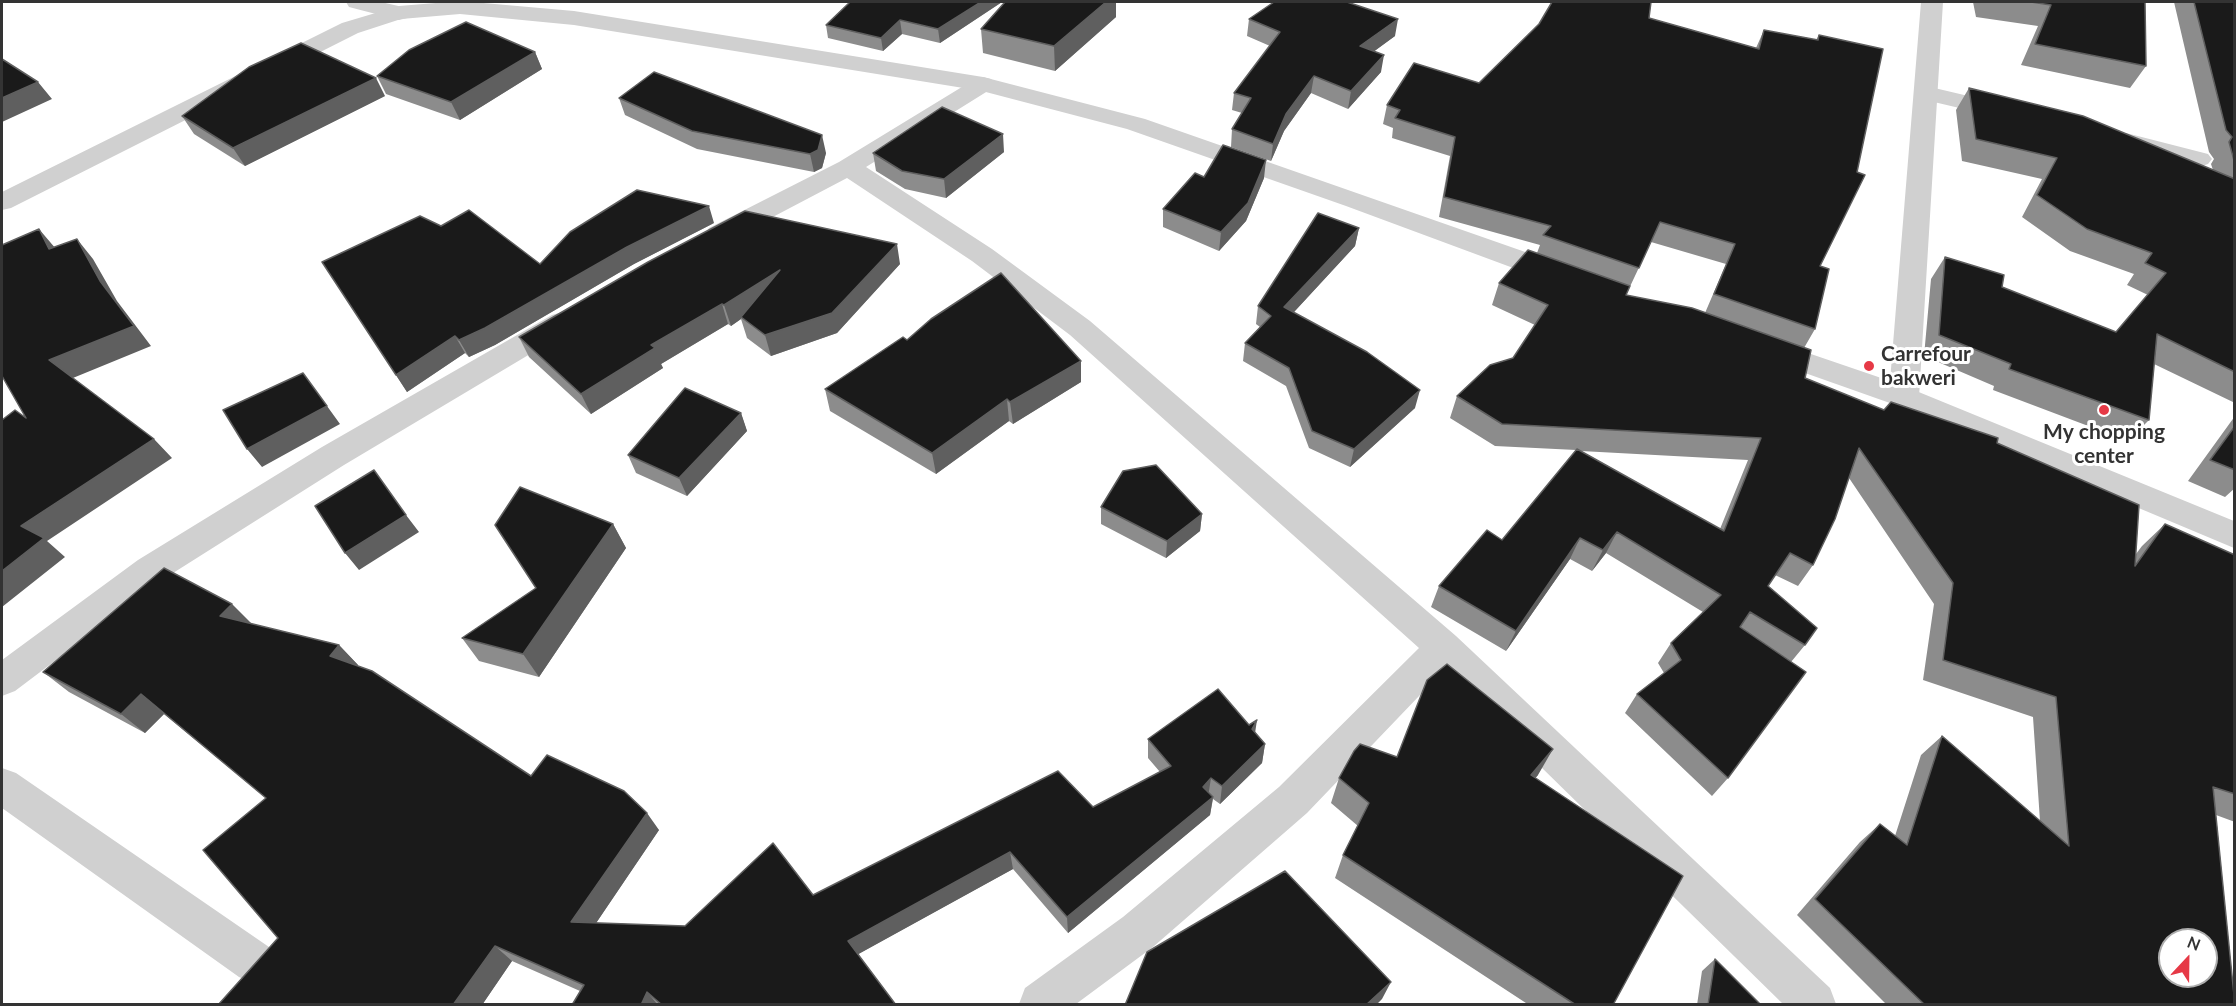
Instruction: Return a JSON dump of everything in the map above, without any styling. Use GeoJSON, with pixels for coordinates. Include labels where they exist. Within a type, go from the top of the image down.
{"type":"FeatureCollection","features":[{"type":"Feature","properties":{"kind":"street"},"geometry":{"type":"LineString","coordinates":[[357,2],[399,13]]}},
{"type":"Feature","properties":{"kind":"street"},"geometry":{"type":"LineString","coordinates":[[1904,397],[1932,2]]}},
{"type":"Feature","properties":{"kind":"street"},"geometry":{"type":"LineString","coordinates":[[2,202],[350,28],[399,13],[460,8],[574,18],[984,84],[1147,128],[1355,200],[1583,283]]}},
{"type":"Feature","properties":{"kind":"street"},"geometry":{"type":"LineString","coordinates":[[696,247],[848,167],[984,84]]}},
{"type":"Feature","properties":{"kind":"street"},"geometry":{"type":"LineString","coordinates":[[1926,93],[2028,118]]}},
{"type":"Feature","properties":{"kind":"street"},"geometry":{"type":"LineString","coordinates":[[2108,137],[2199,159]]}},
{"type":"Feature","properties":{"kind":"street"},"geometry":{"type":"LineString","coordinates":[[848,167],[982,255],[1080,328],[1443,647],[1814,1005]]}},
{"type":"Feature","properties":{"kind":"street"},"geometry":{"type":"LineString","coordinates":[[2,680],[150,570],[333,456],[584,309]]}},
{"type":"Feature","properties":{"kind":"street"},"geometry":{"type":"LineString","coordinates":[[1748,342],[1904,397],[2235,535]]}},
{"type":"Feature","properties":{"kind":"street"},"geometry":{"type":"LineString","coordinates":[[1041,1005],[1138,932],[1293,800],[1443,647]]}},
{"type":"Feature","properties":{"kind":"street"},"geometry":{"type":"LineString","coordinates":[[2,786],[254,962]]}},
{"type":"Feature","properties":{"kind":"building"},"geometry":{"type":"Polygon","coordinates":[[[850,2],[981,2],[938,29],[900,20],[881,38],[826,25],[850,2]]]}},
{"type":"Feature","properties":{"kind":"building"},"geometry":{"type":"Polygon","coordinates":[[[1005,2],[1106,2],[1054,46],[981,29],[1005,2]]]}},
{"type":"Feature","properties":{"kind":"building"},"geometry":{"type":"Polygon","coordinates":[[[1274,2],[1347,2],[1398,19],[1360,46],[1384,55],[1351,91],[1314,76],[1286,114],[1273,144],[1232,129],[1251,98],[1234,93],[1280,32],[1249,19],[1274,2]]]}},
{"type":"Feature","properties":{"kind":"building"},"geometry":{"type":"Polygon","coordinates":[[[1552,2],[1651,2],[1649,18],[1759,49],[1764,30],[1818,40],[1819,35],[1883,49],[1857,172],[1865,175],[1820,266],[1829,269],[1815,329],[1714,294],[1735,244],[1660,222],[1639,268],[1543,235],[1551,226],[1444,197],[1455,137],[1395,118],[1400,110],[1387,105],[1414,63],[1479,83],[1539,24],[1552,2]]]}},
{"type":"Feature","properties":{"kind":"building"},"geometry":{"type":"Polygon","coordinates":[[[2031,2],[2145,2],[2146,66],[2035,44],[2051,5],[2031,2]]]}},
{"type":"Feature","properties":{"kind":"building"},"geometry":{"type":"Polygon","coordinates":[[[2194,2],[2235,2],[2235,164],[2229,142],[2232,137],[2226,130],[2194,2]]]}},
{"type":"Feature","properties":{"kind":"building"},"geometry":{"type":"Polygon","coordinates":[[[466,22],[535,52],[451,102],[377,76],[409,50],[466,22]]]}},
{"type":"Feature","properties":{"kind":"building"},"geometry":{"type":"Polygon","coordinates":[[[301,43],[376,78],[233,148],[182,116],[249,67],[301,43]]]}},
{"type":"Feature","properties":{"kind":"building"},"geometry":{"type":"Polygon","coordinates":[[[2,59],[38,82],[2,98],[2,59]]]}},
{"type":"Feature","properties":{"kind":"building"},"geometry":{"type":"Polygon","coordinates":[[[654,72],[822,135],[818,150],[810,154],[692,131],[619,98],[654,72]]]}},
{"type":"Feature","properties":{"kind":"building"},"geometry":{"type":"Polygon","coordinates":[[[1969,88],[2083,116],[2235,179],[2235,372],[2157,334],[2149,420],[2009,369],[2011,364],[1939,335],[1945,257],[2004,275],[2002,287],[2116,332],[2166,273],[2145,263],[2152,253],[2087,229],[2037,195],[2057,158],[1976,139],[1969,88]]]}},
{"type":"Feature","properties":{"kind":"building"},"geometry":{"type":"Polygon","coordinates":[[[942,107],[1003,134],[944,179],[902,171],[873,153],[942,107]]]}},
{"type":"Feature","properties":{"kind":"building"},"geometry":{"type":"Polygon","coordinates":[[[1223,145],[1266,160],[1248,203],[1221,232],[1163,209],[1195,173],[1204,177],[1223,145]]]}},
{"type":"Feature","properties":{"kind":"building"},"geometry":{"type":"Polygon","coordinates":[[[637,190],[709,206],[627,247],[485,328],[459,340],[455,336],[396,375],[322,262],[420,216],[441,226],[469,210],[540,264],[570,232],[637,190]]]}},
{"type":"Feature","properties":{"kind":"building"},"geometry":{"type":"Polygon","coordinates":[[[745,211],[897,244],[832,313],[765,335],[741,317],[780,270],[724,305],[722,304],[651,345],[655,348],[581,394],[519,337],[648,262],[745,211]]]}},
{"type":"Feature","properties":{"kind":"building"},"geometry":{"type":"Polygon","coordinates":[[[1318,213],[1359,228],[1284,307],[1367,352],[1420,390],[1354,449],[1312,431],[1289,368],[1245,343],[1271,316],[1258,306],[1318,213]]]}},
{"type":"Feature","properties":{"kind":"building"},"geometry":{"type":"Polygon","coordinates":[[[39,229],[49,249],[77,239],[100,281],[134,326],[49,360],[154,439],[21,526],[44,538],[2,571],[2,420],[15,410],[26,418],[2,376],[2,245],[39,229]]]}},
{"type":"Feature","properties":{"kind":"building"},"geometry":{"type":"Polygon","coordinates":[[[1528,250],[1630,286],[1626,295],[1692,308],[1811,350],[1805,378],[1884,410],[1891,402],[1998,438],[1997,443],[2139,505],[2135,566],[2165,524],[2235,555],[2235,794],[2213,787],[2235,1005],[1925,1005],[1815,899],[1880,824],[1907,845],[1942,736],[2069,846],[2056,697],[1943,660],[1953,583],[1859,448],[1835,519],[1813,565],[1790,553],[1768,586],[1817,628],[1805,645],[1750,612],[1740,627],[1806,672],[1728,778],[1637,694],[1681,660],[1671,643],[1721,595],[1617,532],[1603,550],[1580,538],[1516,631],[1439,586],[1487,530],[1502,540],[1577,449],[1724,531],[1761,438],[1502,424],[1457,396],[1490,365],[1513,358],[1548,305],[1499,283],[1528,250]]]}},
{"type":"Feature","properties":{"kind":"building"},"geometry":{"type":"Polygon","coordinates":[[[1001,273],[1081,361],[1010,402],[1007,399],[932,453],[825,389],[903,337],[907,340],[931,319],[1001,273]]]}},
{"type":"Feature","properties":{"kind":"building"},"geometry":{"type":"Polygon","coordinates":[[[303,373],[327,406],[247,449],[223,410],[303,373]]]}},
{"type":"Feature","properties":{"kind":"building"},"geometry":{"type":"Polygon","coordinates":[[[685,388],[741,413],[679,478],[628,455],[685,388]]]}},
{"type":"Feature","properties":{"kind":"building"},"geometry":{"type":"Polygon","coordinates":[[[2235,426],[2235,470],[2210,460],[2235,426]]]}},
{"type":"Feature","properties":{"kind":"building"},"geometry":{"type":"Polygon","coordinates":[[[1156,465],[1202,514],[1167,541],[1101,507],[1123,471],[1156,465]]]}},
{"type":"Feature","properties":{"kind":"building"},"geometry":{"type":"Polygon","coordinates":[[[374,470],[406,515],[345,553],[315,506],[374,470]]]}},
{"type":"Feature","properties":{"kind":"building"},"geometry":{"type":"Polygon","coordinates":[[[520,487],[613,524],[523,654],[462,638],[536,588],[495,525],[520,487]]]}},
{"type":"Feature","properties":{"kind":"building"},"geometry":{"type":"Polygon","coordinates":[[[164,568],[232,604],[220,616],[339,645],[330,656],[372,671],[531,776],[547,755],[624,791],[647,813],[571,922],[685,926],[773,843],[813,895],[1058,771],[1093,807],[1171,766],[1148,739],[1218,689],[1249,725],[1257,720],[1252,729],[1265,744],[1222,786],[1211,778],[1203,787],[1213,797],[1067,917],[1010,852],[848,941],[896,1005],[662,1005],[647,992],[641,1005],[572,1005],[584,985],[495,946],[453,1005],[218,1005],[278,938],[203,850],[266,798],[141,694],[121,714],[43,672],[164,568]]]}},
{"type":"Feature","properties":{"kind":"building"},"geometry":{"type":"Polygon","coordinates":[[[1447,664],[1553,749],[1531,775],[1683,876],[1613,1005],[1576,1005],[1343,855],[1369,803],[1339,778],[1360,744],[1397,757],[1427,680],[1447,664]]]}},
{"type":"Feature","properties":{"kind":"building"},"geometry":{"type":"Polygon","coordinates":[[[1285,871],[1391,982],[1366,1005],[1125,1005],[1147,952],[1285,871]]]}},
{"type":"Feature","properties":{"kind":"building"},"geometry":{"type":"Polygon","coordinates":[[[1715,959],[1761,1005],[1708,1005],[1715,959]]]}},
{"type":"Feature","properties":{"kind":"place","name":"Carrefour bakweri"},"geometry":{"type":"Point","coordinates":[1869,366]}},
{"type":"Feature","properties":{"kind":"place","name":"My chopping center"},"geometry":{"type":"Point","coordinates":[2104,410]}}]}
